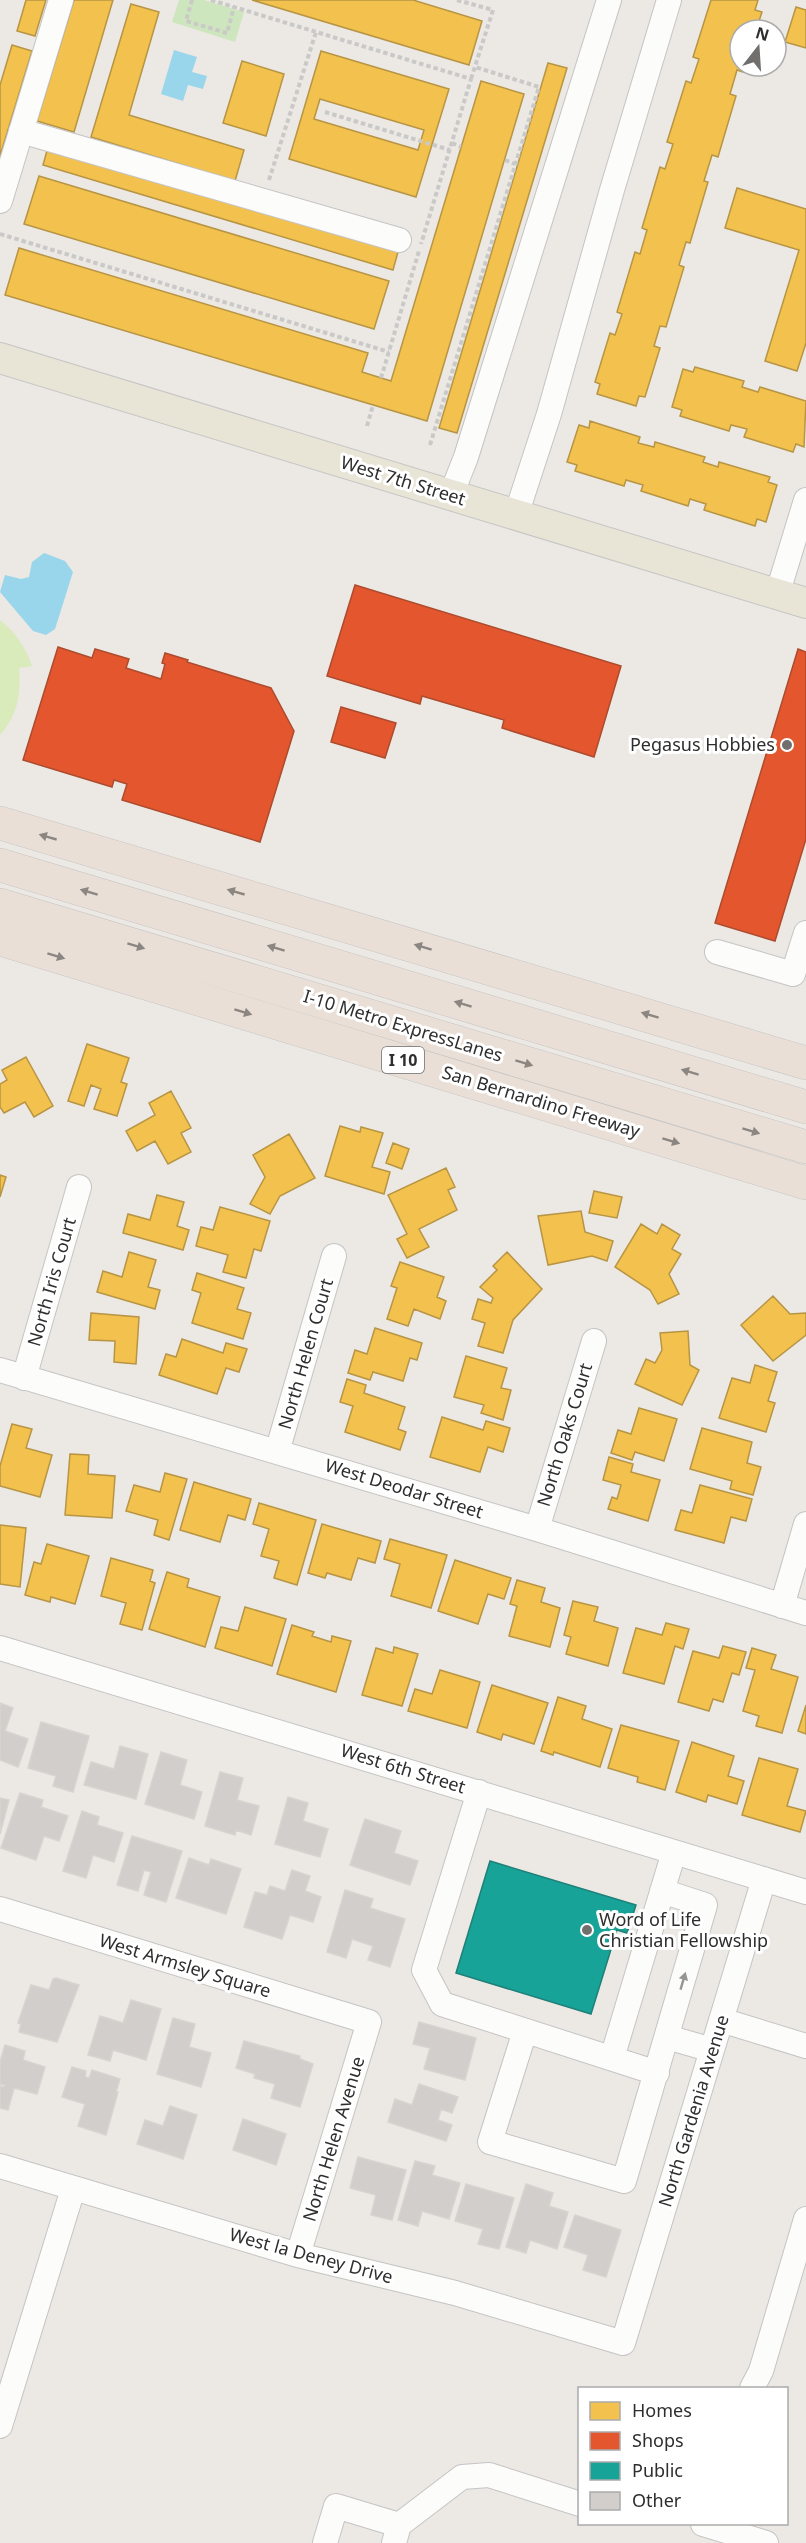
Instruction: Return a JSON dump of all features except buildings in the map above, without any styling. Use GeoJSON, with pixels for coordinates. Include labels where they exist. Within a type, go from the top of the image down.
{"type":"FeatureCollection","features":[{"type":"Feature","properties":{"kind":"highway"},"geometry":{"type":"LineString","coordinates":[[0,823],[806,1063]]}},
{"type":"Feature","properties":{"kind":"highway"},"geometry":{"type":"LineString","coordinates":[[0,865],[806,1107]]}},
{"type":"Feature","properties":{"kind":"highway","name":"I-10 Metro ExpressLanes"},"geometry":{"type":"LineString","coordinates":[[0,905],[806,1147]]}},
{"type":"Feature","properties":{"kind":"highway","name":"San Bernardino Freeway"},"geometry":{"type":"LineString","coordinates":[[0,939],[806,1183]]}},
{"type":"Feature","properties":{"kind":"main road","name":"West 7th Street"},"geometry":{"type":"LineString","coordinates":[[0,358],[806,603]]}},
{"type":"Feature","properties":{"kind":"street"},"geometry":{"type":"LineString","coordinates":[[0,201],[61,0]]}},
{"type":"Feature","properties":{"kind":"street"},"geometry":{"type":"LineString","coordinates":[[451,495],[466,457],[609,0]]}},
{"type":"Feature","properties":{"kind":"street"},"geometry":{"type":"LineString","coordinates":[[516,515],[549,414],[612,190],[669,0]]}},
{"type":"Feature","properties":{"kind":"street"},"geometry":{"type":"LineString","coordinates":[[21,131],[399,240]]}},
{"type":"Feature","properties":{"kind":"street"},"geometry":{"type":"LineString","coordinates":[[777,595],[806,500]]}},
{"type":"Feature","properties":{"kind":"street"},"geometry":{"type":"LineString","coordinates":[[717,952],[793,974],[806,933]]}},
{"type":"Feature","properties":{"kind":"street","name":"North Iris Court"},"geometry":{"type":"LineString","coordinates":[[24,1378],[79,1187]]}},
{"type":"Feature","properties":{"kind":"street","name":"North Helen Court"},"geometry":{"type":"LineString","coordinates":[[278,1452],[334,1256]]}},
{"type":"Feature","properties":{"kind":"street","name":"North Oaks Court"},"geometry":{"type":"LineString","coordinates":[[537,1529],[594,1341]]}},
{"type":"Feature","properties":{"kind":"street","name":"West Deodar Street"},"geometry":{"type":"LineString","coordinates":[[0,1370],[537,1529],[806,1613]]}},
{"type":"Feature","properties":{"kind":"street"},"geometry":{"type":"LineString","coordinates":[[782,1606],[806,1524]]}},
{"type":"Feature","properties":{"kind":"street","name":"West 6th Street"},"geometry":{"type":"LineString","coordinates":[[0,1648],[806,1892]]}},
{"type":"Feature","properties":{"kind":"street"},"geometry":{"type":"LineString","coordinates":[[479,1792],[424,1970],[442,2004],[657,2073]]}},
{"type":"Feature","properties":{"kind":"street"},"geometry":{"type":"LineString","coordinates":[[612,2058],[674,1852]]}},
{"type":"Feature","properties":{"kind":"street","name":"North Gardenia Avenue"},"geometry":{"type":"LineString","coordinates":[[623,2343],[764,1879]]}},
{"type":"Feature","properties":{"kind":"street"},"geometry":{"type":"LineString","coordinates":[[525,2031],[490,2142],[624,2181],[705,1905],[662,1892]]}},
{"type":"Feature","properties":{"kind":"street","name":"West Armsley Square"},"geometry":{"type":"LineString","coordinates":[[0,1909],[369,2022]]}},
{"type":"Feature","properties":{"kind":"street"},"geometry":{"type":"LineString","coordinates":[[722,2019],[806,2046]]}},
{"type":"Feature","properties":{"kind":"street","name":"North Helen Avenue"},"geometry":{"type":"LineString","coordinates":[[298,2255],[369,2022]]}},
{"type":"Feature","properties":{"kind":"street"},"geometry":{"type":"LineString","coordinates":[[667,2037],[712,2050]]}},
{"type":"Feature","properties":{"kind":"street","name":"West la Deney Drive"},"geometry":{"type":"LineString","coordinates":[[0,2166],[298,2255],[455,2293],[623,2343]]}},
{"type":"Feature","properties":{"kind":"street"},"geometry":{"type":"LineString","coordinates":[[0,2426],[73,2188]]}},
{"type":"Feature","properties":{"kind":"street"},"geometry":{"type":"LineString","coordinates":[[753,2387],[761,2371],[806,2219]]}},
{"type":"Feature","properties":{"kind":"street"},"geometry":{"type":"LineString","coordinates":[[325,2543],[336,2506],[396,2534],[462,2477],[489,2475],[578,2504]]}},
{"type":"Feature","properties":{"kind":"street"},"geometry":{"type":"LineString","coordinates":[[700,2529],[766,2543]]}},
{"type":"Feature","properties":{"kind":"path"},"geometry":{"type":"LineString","coordinates":[[192,0],[186,21],[226,33],[234,7]]}},
{"type":"Feature","properties":{"kind":"path"},"geometry":{"type":"LineString","coordinates":[[211,0],[471,79]]}},
{"type":"Feature","properties":{"kind":"path"},"geometry":{"type":"LineString","coordinates":[[381,378],[493,10],[457,0]]}},
{"type":"Feature","properties":{"kind":"path"},"geometry":{"type":"LineString","coordinates":[[263,200],[316,32]]}},
{"type":"Feature","properties":{"kind":"path"},"geometry":{"type":"LineString","coordinates":[[430,445],[539,87],[475,67]]}},
{"type":"Feature","properties":{"kind":"path"},"geometry":{"type":"LineString","coordinates":[[325,112],[450,150]]}},
{"type":"Feature","properties":{"kind":"path"},"geometry":{"type":"LineString","coordinates":[[452,143],[461,147]]}},
{"type":"Feature","properties":{"kind":"path"},"geometry":{"type":"LineString","coordinates":[[505,160],[515,164]]}},
{"type":"Feature","properties":{"kind":"path"},"geometry":{"type":"LineString","coordinates":[[0,234],[389,352]]}},
{"type":"Feature","properties":{"kind":"path"},"geometry":{"type":"LineString","coordinates":[[367,426],[373,405]]}},
{"type":"Feature","properties":{"kind":"green space"},"geometry":{"type":"Polygon","coordinates":[[[179,0],[204,0],[244,12],[235,42],[172,22],[179,0]]]}},
{"type":"Feature","properties":{"kind":"green space"},"geometry":{"type":"Polygon","coordinates":[[[0,620],[19,640],[32,666],[19,668],[17,704],[11,720],[0,735],[0,620]]]}},
{"type":"Feature","properties":{"kind":"water"},"geometry":{"type":"Polygon","coordinates":[[[174,50],[197,57],[192,72],[207,76],[203,89],[188,85],[183,101],[161,94],[174,50]]]}},
{"type":"Feature","properties":{"kind":"water"},"geometry":{"type":"Polygon","coordinates":[[[44,553],[65,561],[73,572],[55,629],[46,635],[33,631],[0,592],[5,575],[21,579],[29,577],[32,562],[44,553]]]}},
{"type":"Feature","properties":{"kind":"place","name":"Pegasus Hobbies"},"geometry":{"type":"Point","coordinates":[787,745]}},
{"type":"Feature","properties":{"kind":"place","name":"Word of Life Christian Fellowship"},"geometry":{"type":"Point","coordinates":[587,1930]}}]}
